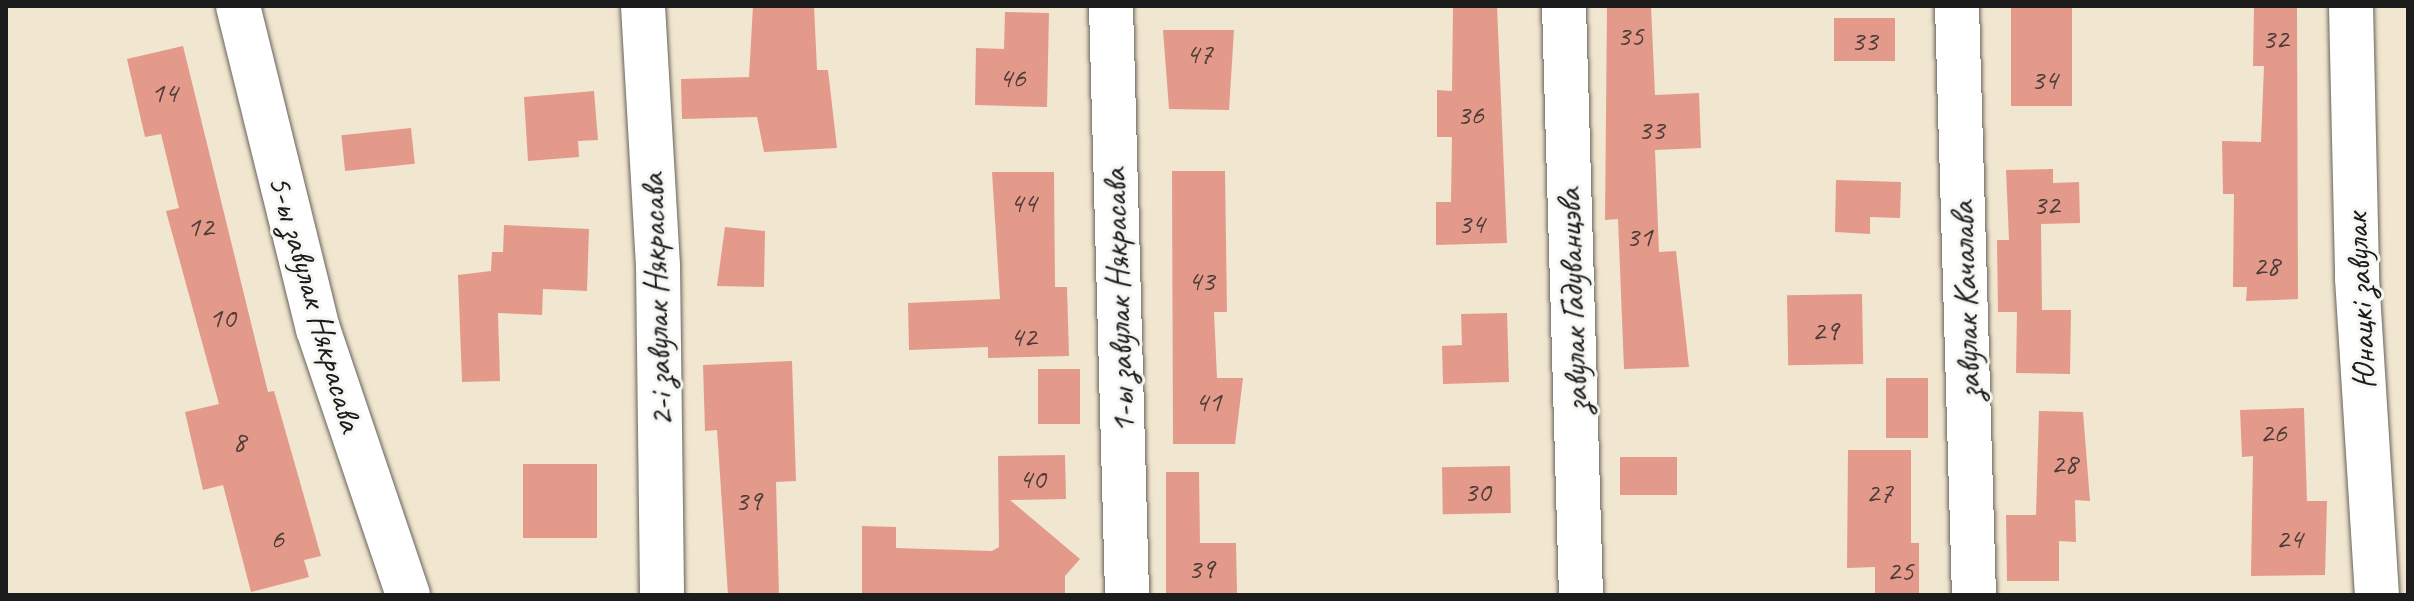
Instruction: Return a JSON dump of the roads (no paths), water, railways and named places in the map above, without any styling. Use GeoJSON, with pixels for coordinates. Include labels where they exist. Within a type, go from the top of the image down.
{"type":"FeatureCollection","features":[{"type":"Feature","properties":{"kind":"street","name":"5-ы завулак Някрасава"},"geometry":{"type":"LineString","coordinates":[[238,6],[318,329],[408,595]]}},
{"type":"Feature","properties":{"kind":"street","name":"2-і завулак Някрасава"},"geometry":{"type":"LineString","coordinates":[[643,6],[658,265],[662,595]]}},
{"type":"Feature","properties":{"kind":"street","name":"1-ы завулак Някрасава"},"geometry":{"type":"LineString","coordinates":[[1111,6],[1127,595]]}},
{"type":"Feature","properties":{"kind":"street","name":"завулак Гадуванцэва"},"geometry":{"type":"LineString","coordinates":[[1564,6],[1581,595]]}},
{"type":"Feature","properties":{"kind":"street","name":"завулак Качалава"},"geometry":{"type":"LineString","coordinates":[[1957,6],[1974,595]]}},
{"type":"Feature","properties":{"kind":"street","name":"Юнацкі завулак"},"geometry":{"type":"LineString","coordinates":[[2351,6],[2357,278],[2377,595]]}}]}
